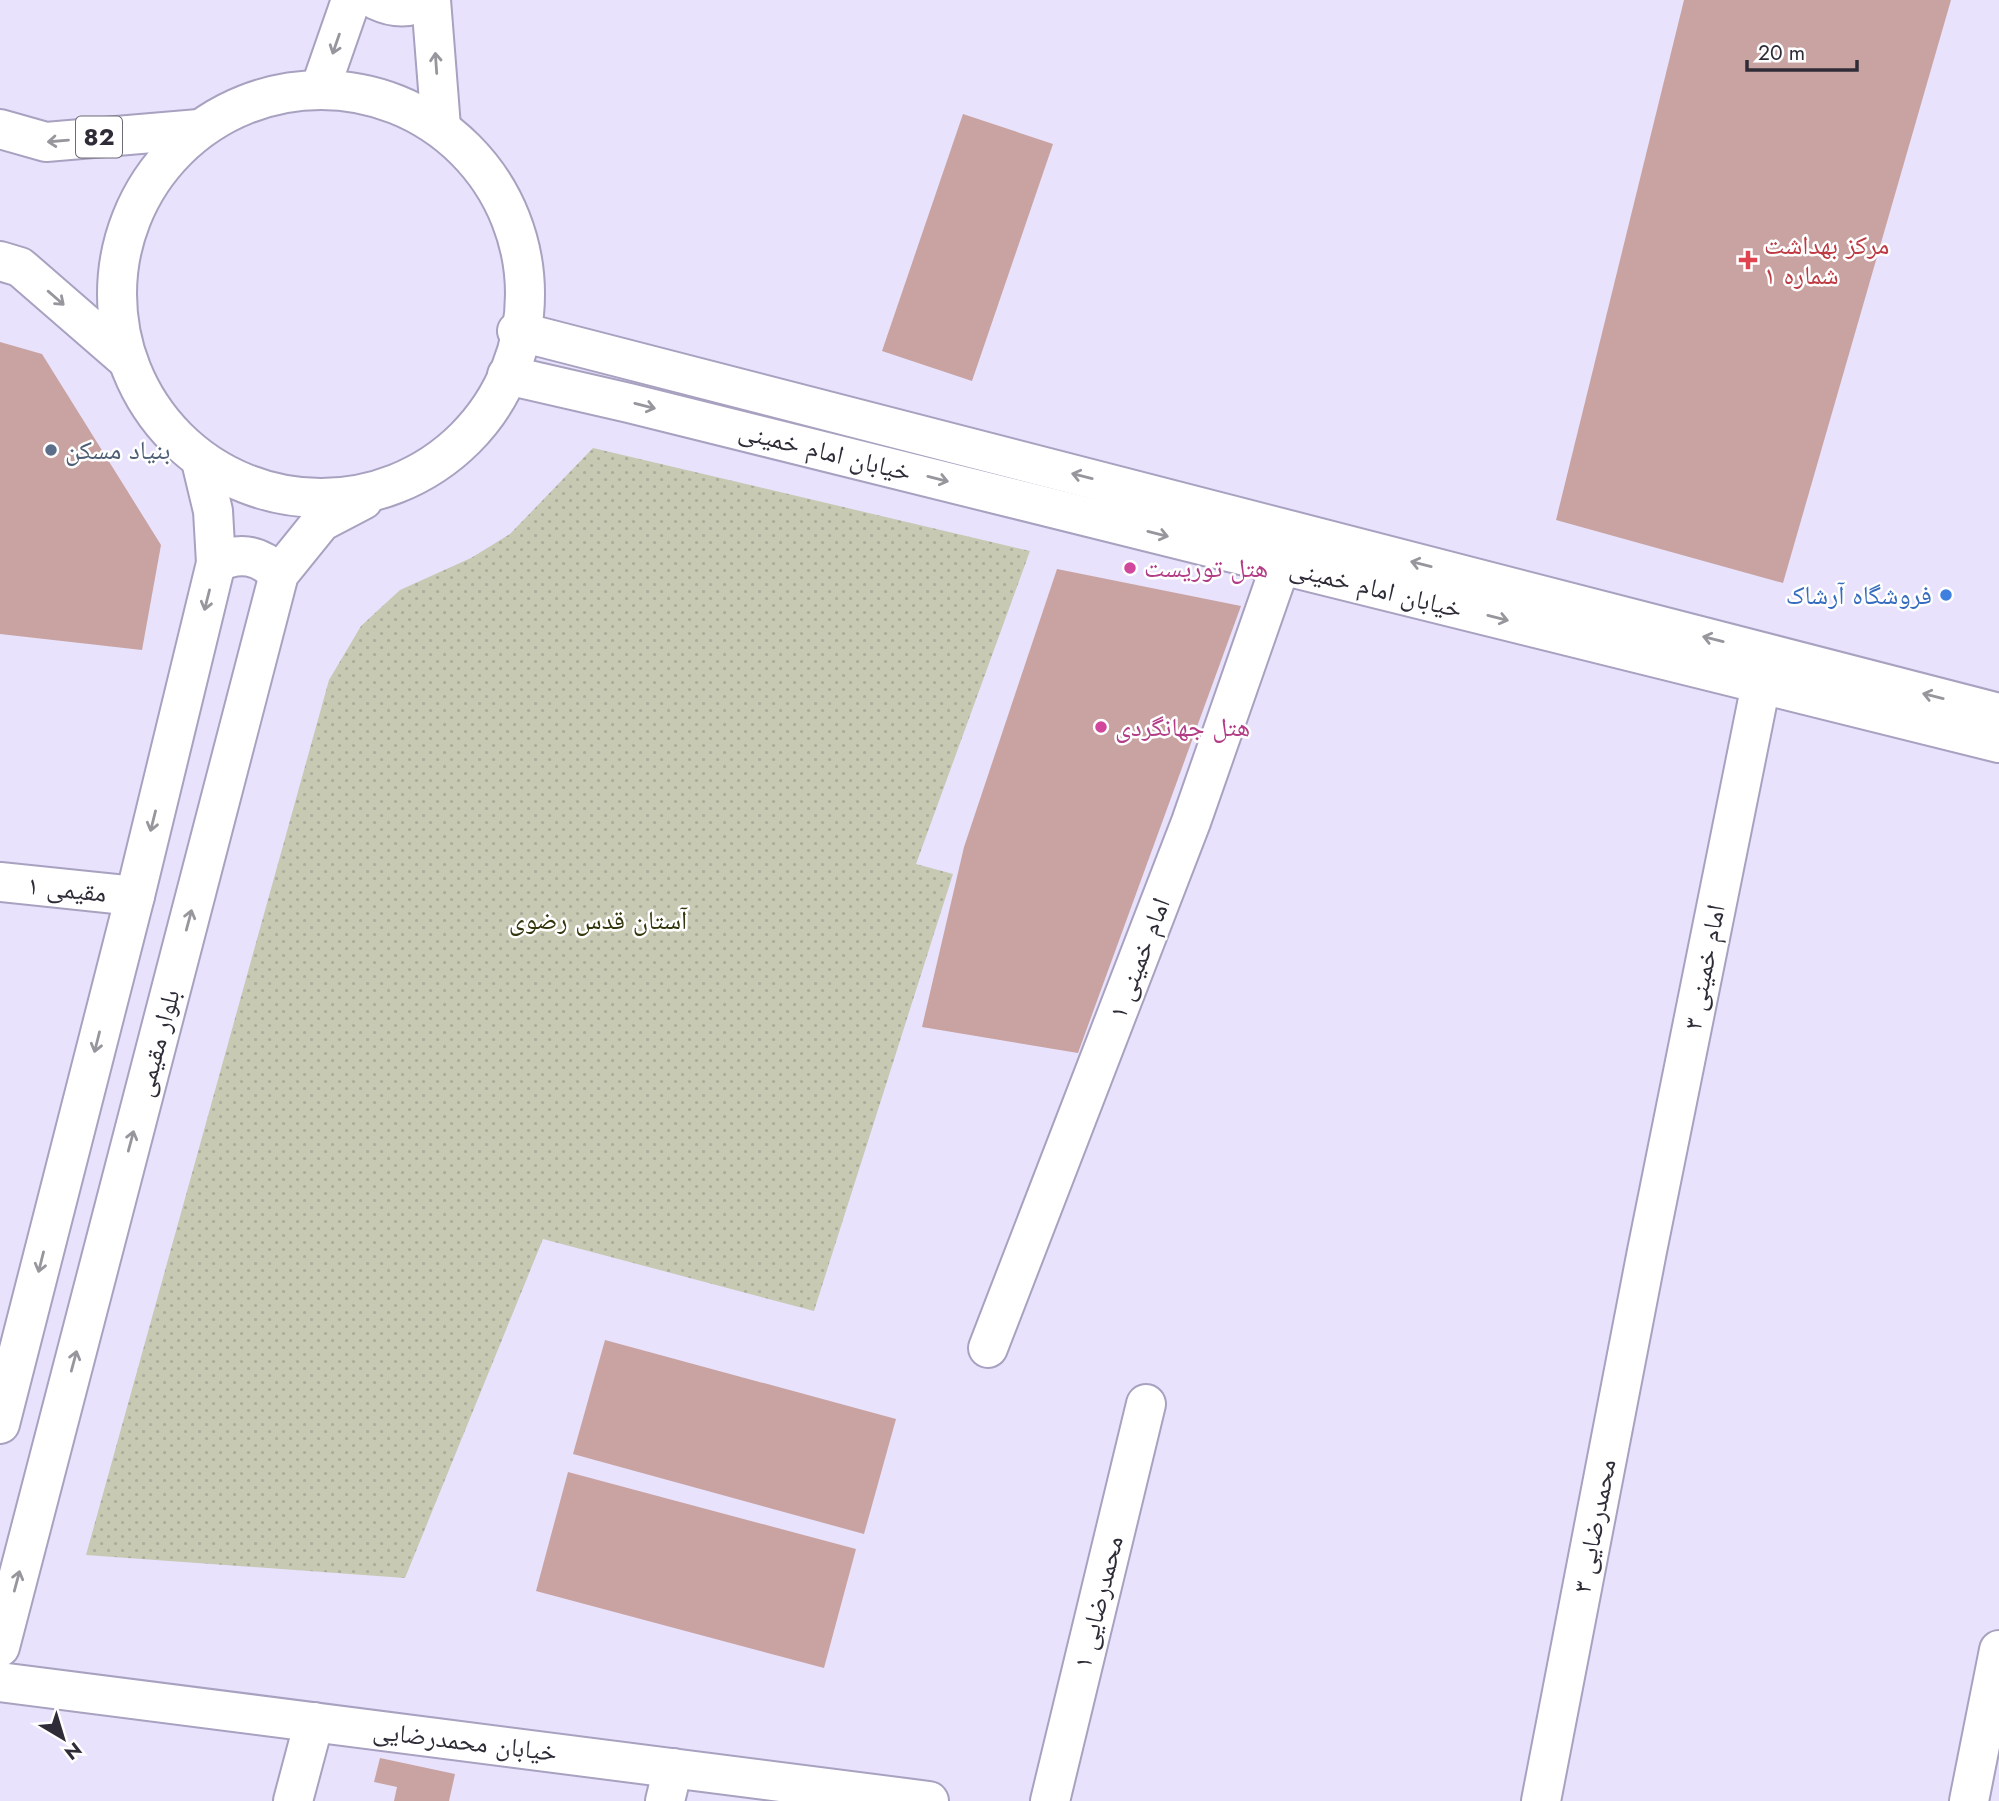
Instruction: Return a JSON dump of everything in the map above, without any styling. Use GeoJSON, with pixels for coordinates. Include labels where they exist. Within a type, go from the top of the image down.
{"type":"FeatureCollection","features":[{"type":"Feature","properties":{"kind":"street"},"geometry":{"type":"LineString","coordinates":[[320,89],[351,0]]}},
{"type":"Feature","properties":{"kind":"street"},"geometry":{"type":"LineString","coordinates":[[376,0],[390,6],[405,7],[424,0]]}},
{"type":"Feature","properties":{"kind":"street"},"geometry":{"type":"LineString","coordinates":[[431,0],[441,127]]}},
{"type":"Feature","properties":{"kind":"street","name":"بلوار مقیمی"},"geometry":{"type":"LineString","coordinates":[[0,1647],[279,574],[321,523],[443,459],[488,413],[507,375],[527,292],[516,228],[487,172],[441,127],[383,98],[320,89],[257,99],[200,129]]}},
{"type":"Feature","properties":{"kind":"street","name":"82"},"geometry":{"type":"LineString","coordinates":[[0,129],[46,142],[200,129]]}},
{"type":"Feature","properties":{"kind":"street"},"geometry":{"type":"LineString","coordinates":[[200,129],[154,175],[125,233],[116,296],[126,359],[156,417],[201,461],[259,490],[323,499],[386,489]]}},
{"type":"Feature","properties":{"kind":"street"},"geometry":{"type":"LineString","coordinates":[[0,261],[20,267],[126,359]]}},
{"type":"Feature","properties":{"kind":"street","name":"خیابان امام خمینی"},"geometry":{"type":"LineString","coordinates":[[517,331],[1999,713]]}},
{"type":"Feature","properties":{"kind":"street"},"geometry":{"type":"LineString","coordinates":[[598,396],[587,384],[586,375],[591,365],[610,354]]}},
{"type":"Feature","properties":{"kind":"street","name":"خیابان امام خمینی"},"geometry":{"type":"LineString","coordinates":[[507,375],[1999,743]]}},
{"type":"Feature","properties":{"kind":"street"},"geometry":{"type":"LineString","coordinates":[[0,1424],[135,896],[216,563],[214,511],[201,461]]}},
{"type":"Feature","properties":{"kind":"street"},"geometry":{"type":"LineString","coordinates":[[216,563],[228,557],[256,557],[279,574]]}},
{"type":"Feature","properties":{"kind":"street","name":"امام خمینی ۱"},"geometry":{"type":"LineString","coordinates":[[988,1348],[1191,822],[1281,564]]}},
{"type":"Feature","properties":{"kind":"street","name":"امام خمینی ۳"},"geometry":{"type":"LineString","coordinates":[[1647,1251],[1761,684]]}},
{"type":"Feature","properties":{"kind":"street","name":"مقیمی ۱"},"geometry":{"type":"LineString","coordinates":[[0,881],[135,896]]}},
{"type":"Feature","properties":{"kind":"street","name":"محمدرضایی ۳"},"geometry":{"type":"LineString","coordinates":[[1541,1801],[1647,1251]]}},
{"type":"Feature","properties":{"kind":"street","name":"محمدرضایی ۱"},"geometry":{"type":"LineString","coordinates":[[1050,1801],[1146,1404]]}},
{"type":"Feature","properties":{"kind":"street"},"geometry":{"type":"LineString","coordinates":[[1969,1801],[1999,1650]]}},
{"type":"Feature","properties":{"kind":"street","name":"خیابان محمدرضایی"},"geometry":{"type":"LineString","coordinates":[[0,1682],[314,1722],[669,1785],[929,1801]]}},
{"type":"Feature","properties":{"kind":"street"},"geometry":{"type":"LineString","coordinates":[[293,1801],[314,1722]]}},
{"type":"Feature","properties":{"kind":"green space","name":"آستان قدس رضوی"},"geometry":{"type":"Polygon","coordinates":[[[593,448],[1030,551],[916,864],[953,874],[814,1311],[543,1239],[405,1578],[86,1555],[329,680],[361,626],[400,590],[471,558],[510,534],[593,448]]]}},
{"type":"Feature","properties":{"kind":"building","name":"مرکز بهداشت شماره ۱"},"geometry":{"type":"Polygon","coordinates":[[[1684,0],[1951,0],[1783,583],[1556,520],[1684,0]]]}},
{"type":"Feature","properties":{"kind":"building"},"geometry":{"type":"Polygon","coordinates":[[[963,114],[1053,144],[972,381],[882,351],[963,114]]]}},
{"type":"Feature","properties":{"kind":"building","name":"بنیاد مسکن"},"geometry":{"type":"Polygon","coordinates":[[[0,342],[42,354],[161,545],[142,650],[0,634],[0,342]]]}},
{"type":"Feature","properties":{"kind":"building","name":"هتل جهانگردی"},"geometry":{"type":"Polygon","coordinates":[[[1057,569],[1241,606],[1078,1053],[922,1027],[964,847],[1057,569]]]}},
{"type":"Feature","properties":{"kind":"building"},"geometry":{"type":"Polygon","coordinates":[[[605,1340],[896,1419],[864,1534],[573,1454],[605,1340]]]}},
{"type":"Feature","properties":{"kind":"building"},"geometry":{"type":"Polygon","coordinates":[[[568,1472],[856,1549],[824,1668],[536,1591],[568,1472]]]}},
{"type":"Feature","properties":{"kind":"building"},"geometry":{"type":"Polygon","coordinates":[[[380,1758],[455,1774],[449,1801],[394,1801],[397,1787],[374,1782],[380,1758]]]}},
{"type":"Feature","properties":{"kind":"place","name":"مرکز بهداشت شماره ۱"},"geometry":{"type":"Point","coordinates":[1748,260]}},
{"type":"Feature","properties":{"kind":"place","name":"بنیاد مسکن"},"geometry":{"type":"Point","coordinates":[51,450]}},
{"type":"Feature","properties":{"kind":"place","name":"هتل توریست"},"geometry":{"type":"Point","coordinates":[1130,568]}},
{"type":"Feature","properties":{"kind":"place","name":"فروشگاه آرشاک"},"geometry":{"type":"Point","coordinates":[1946,595]}},
{"type":"Feature","properties":{"kind":"place","name":"هتل جهانگردی"},"geometry":{"type":"Point","coordinates":[1101,727]}}]}
